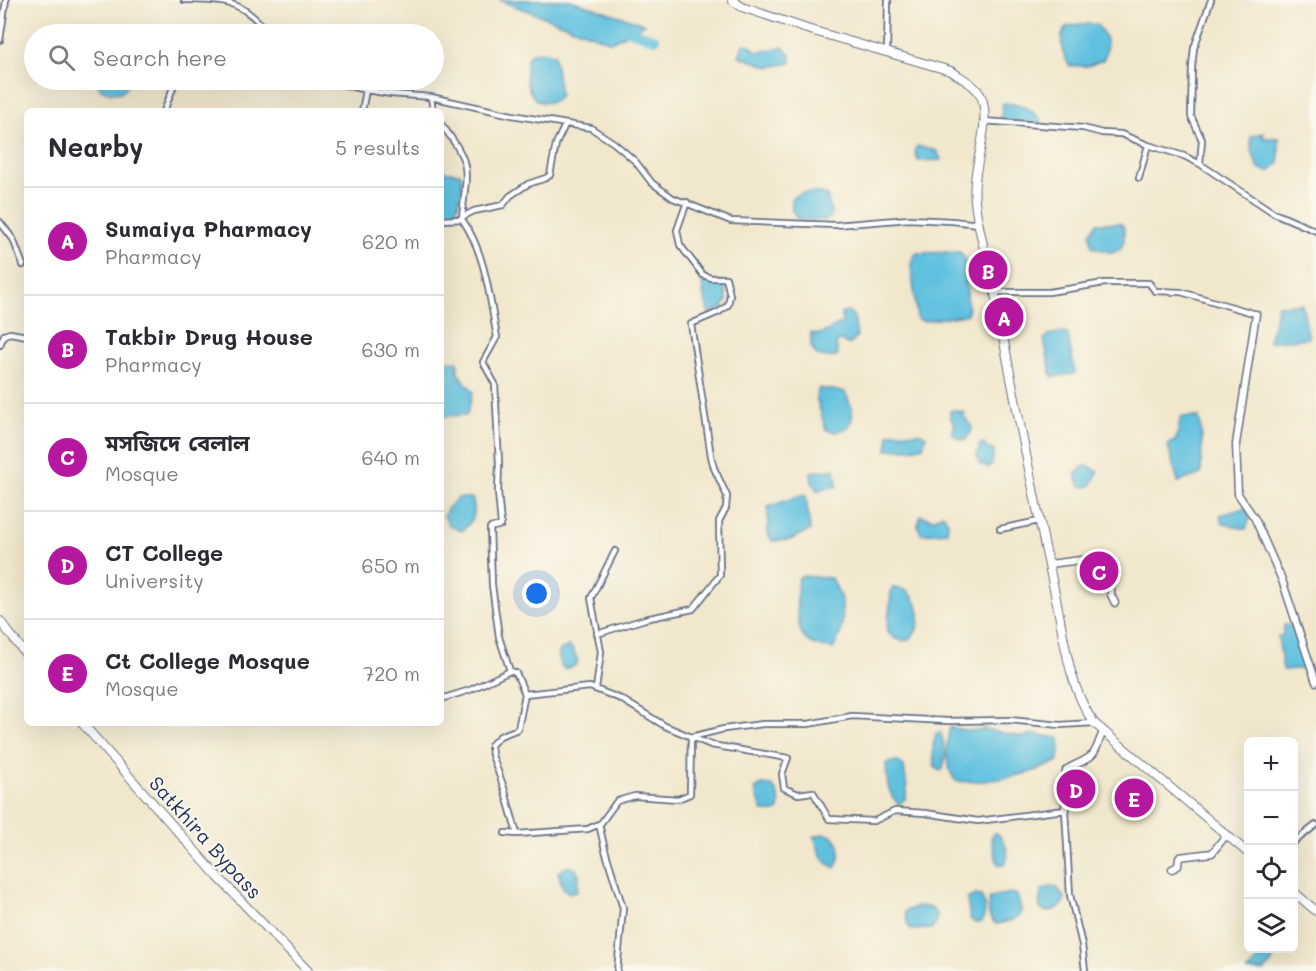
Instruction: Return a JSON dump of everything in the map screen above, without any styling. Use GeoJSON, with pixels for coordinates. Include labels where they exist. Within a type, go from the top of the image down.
{"type":"FeatureCollection","features":[{"type":"Feature","properties":{"kind":"highway"},"geometry":{"type":"LineString","coordinates":[[732,0],[742,7],[807,29],[951,71],[969,82],[983,102],[981,146],[974,180],[975,202],[1074,682],[1085,710],[1094,723],[1244,849]]}},
{"type":"Feature","properties":{"kind":"highway"},"geometry":{"type":"LineString","coordinates":[[0,621],[24,652]]}},
{"type":"Feature","properties":{"kind":"highway","name":"Satkhira Bypass"},"geometry":{"type":"LineString","coordinates":[[85,726],[218,877],[308,971]]}},
{"type":"Feature","properties":{"kind":"highway"},"geometry":{"type":"LineString","coordinates":[[1298,896],[1316,911]]}},
{"type":"Feature","properties":{"kind":"street"},"geometry":{"type":"LineString","coordinates":[[0,40],[6,0]]}},
{"type":"Feature","properties":{"kind":"street"},"geometry":{"type":"LineString","coordinates":[[184,0],[238,3],[255,15],[262,24]]}},
{"type":"Feature","properties":{"kind":"street"},"geometry":{"type":"LineString","coordinates":[[887,53],[888,0]]}},
{"type":"Feature","properties":{"kind":"street"},"geometry":{"type":"LineString","coordinates":[[1200,164],[1202,140],[1191,116],[1192,67],[1194,48],[1211,0]]}},
{"type":"Feature","properties":{"kind":"street"},"geometry":{"type":"LineString","coordinates":[[165,108],[172,90]]}},
{"type":"Feature","properties":{"kind":"street"},"geometry":{"type":"LineString","coordinates":[[363,108],[366,90],[431,97],[512,115],[591,128],[614,143],[635,161],[652,183],[674,198],[731,221],[836,225],[909,219],[952,220],[979,224]]}},
{"type":"Feature","properties":{"kind":"street"},"geometry":{"type":"LineString","coordinates":[[431,97],[433,108]]}},
{"type":"Feature","properties":{"kind":"street"},"geometry":{"type":"LineString","coordinates":[[983,121],[1083,128],[1102,133],[1121,134],[1184,156],[1200,164],[1274,213],[1316,231]]}},
{"type":"Feature","properties":{"kind":"street"},"geometry":{"type":"LineString","coordinates":[[444,220],[462,218],[474,211],[503,205],[510,196],[528,184],[550,175],[556,144],[565,125]]}},
{"type":"Feature","properties":{"kind":"street"},"geometry":{"type":"LineString","coordinates":[[444,128],[460,148],[464,158],[467,175],[462,218],[473,235],[482,256],[497,337],[483,362],[495,384],[499,464],[498,492],[501,525],[490,528],[492,585],[499,637],[510,671]]}},
{"type":"Feature","properties":{"kind":"street"},"geometry":{"type":"LineString","coordinates":[[1139,178],[1148,145]]}},
{"type":"Feature","properties":{"kind":"street"},"geometry":{"type":"LineString","coordinates":[[597,634],[645,619],[693,609],[720,574],[719,521],[726,508],[727,496],[711,456],[691,324],[719,312],[728,305],[730,296],[726,278],[711,278],[703,275],[680,245],[677,230],[687,202]]}},
{"type":"Feature","properties":{"kind":"street"},"geometry":{"type":"LineString","coordinates":[[0,222],[13,239],[23,265]]}},
{"type":"Feature","properties":{"kind":"street"},"geometry":{"type":"LineString","coordinates":[[995,292],[1049,292],[1105,283],[1149,283],[1155,291],[1181,292],[1256,314],[1236,444],[1238,494],[1255,519],[1282,580],[1316,682]]}},
{"type":"Feature","properties":{"kind":"street"},"geometry":{"type":"LineString","coordinates":[[0,345],[4,335],[10,333],[24,335]]}},
{"type":"Feature","properties":{"kind":"street"},"geometry":{"type":"LineString","coordinates":[[1000,529],[1039,521]]}},
{"type":"Feature","properties":{"kind":"street"},"geometry":{"type":"LineString","coordinates":[[596,688],[601,652],[591,598],[615,551]]}},
{"type":"Feature","properties":{"kind":"street"},"geometry":{"type":"LineString","coordinates":[[1049,564],[1089,559],[1112,562],[1116,568],[1111,583],[1111,595],[1115,603]]}},
{"type":"Feature","properties":{"kind":"street"},"geometry":{"type":"LineString","coordinates":[[444,698],[470,690],[510,671],[516,673],[525,694],[518,729],[500,736],[491,745],[492,755],[517,834]]}},
{"type":"Feature","properties":{"kind":"street"},"geometry":{"type":"LineString","coordinates":[[525,694],[596,688],[621,699],[665,726],[711,745],[788,758],[782,774],[784,788],[798,794],[813,792],[829,819],[874,820],[895,811],[978,821],[1065,810]]}},
{"type":"Feature","properties":{"kind":"street"},"geometry":{"type":"LineString","coordinates":[[691,737],[724,729],[763,724],[808,724],[852,716],[947,721],[1009,720],[1060,724],[1094,723]]}},
{"type":"Feature","properties":{"kind":"street"},"geometry":{"type":"LineString","coordinates":[[1085,971],[1082,945],[1070,895],[1065,810],[1066,770],[1093,754],[1104,731]]}},
{"type":"Feature","properties":{"kind":"street"},"geometry":{"type":"LineString","coordinates":[[505,833],[588,829],[599,824],[617,801],[635,796],[678,799],[690,794],[691,737]]}},
{"type":"Feature","properties":{"kind":"street"},"geometry":{"type":"LineString","coordinates":[[599,824],[623,908],[617,971]]}},
{"type":"Feature","properties":{"kind":"street"},"geometry":{"type":"LineString","coordinates":[[1298,838],[1316,825]]}},
{"type":"Feature","properties":{"kind":"street"},"geometry":{"type":"LineString","coordinates":[[1172,869],[1178,866],[1179,857],[1212,853],[1227,834]]}},
{"type":"Feature","properties":{"kind":"water"},"geometry":{"type":"Polygon","coordinates":[[[499,0],[570,0],[645,24],[611,42],[499,0]]]}},
{"type":"Feature","properties":{"kind":"water"},"geometry":{"type":"Polygon","coordinates":[[[1096,24],[1105,37],[1106,50],[1103,60],[1088,66],[1070,66],[1063,52],[1062,37],[1066,27],[1096,24]]]}},
{"type":"Feature","properties":{"kind":"water"},"geometry":{"type":"Polygon","coordinates":[[[743,44],[750,45],[757,52],[784,47],[790,53],[791,63],[769,67],[739,56],[743,44]]]}},
{"type":"Feature","properties":{"kind":"water"},"geometry":{"type":"Polygon","coordinates":[[[541,51],[554,54],[560,95],[555,101],[541,102],[531,94],[528,88],[526,65],[528,59],[530,54],[541,51]]]}},
{"type":"Feature","properties":{"kind":"water"},"geometry":{"type":"Polygon","coordinates":[[[103,90],[125,90],[123,92],[112,93],[103,90]]]}},
{"type":"Feature","properties":{"kind":"water"},"geometry":{"type":"Polygon","coordinates":[[[1003,103],[1014,104],[1029,110],[1042,121],[1041,124],[1000,122],[1003,103]]]}},
{"type":"Feature","properties":{"kind":"water"},"geometry":{"type":"Polygon","coordinates":[[[1264,133],[1263,138],[1279,138],[1279,163],[1269,172],[1258,168],[1251,148],[1251,136],[1264,133]]]}},
{"type":"Feature","properties":{"kind":"water"},"geometry":{"type":"Polygon","coordinates":[[[917,146],[937,151],[941,160],[918,161],[915,151],[917,146]]]}},
{"type":"Feature","properties":{"kind":"water"},"geometry":{"type":"Polygon","coordinates":[[[444,171],[460,173],[462,188],[454,215],[444,217],[444,171]]]}},
{"type":"Feature","properties":{"kind":"water"},"geometry":{"type":"Polygon","coordinates":[[[802,193],[822,193],[827,196],[831,212],[830,218],[798,220],[792,210],[792,198],[802,193]]]}},
{"type":"Feature","properties":{"kind":"water"},"geometry":{"type":"Polygon","coordinates":[[[1097,223],[1120,223],[1124,227],[1124,241],[1121,249],[1112,253],[1092,247],[1090,233],[1097,223]]]}},
{"type":"Feature","properties":{"kind":"water"},"geometry":{"type":"Polygon","coordinates":[[[960,252],[965,259],[968,312],[965,315],[923,321],[917,319],[911,265],[913,257],[917,253],[960,252]]]}},
{"type":"Feature","properties":{"kind":"water"},"geometry":{"type":"Polygon","coordinates":[[[723,281],[727,301],[720,310],[709,314],[702,282],[723,281]]]}},
{"type":"Feature","properties":{"kind":"water"},"geometry":{"type":"Polygon","coordinates":[[[1302,304],[1309,338],[1269,342],[1278,305],[1302,304]]]}},
{"type":"Feature","properties":{"kind":"water"},"geometry":{"type":"Polygon","coordinates":[[[850,312],[854,317],[857,336],[851,344],[840,340],[836,344],[838,356],[825,357],[816,354],[813,351],[811,333],[819,334],[831,329],[842,322],[841,313],[850,312]]]}},
{"type":"Feature","properties":{"kind":"water"},"geometry":{"type":"Polygon","coordinates":[[[1062,332],[1068,335],[1075,372],[1052,377],[1044,340],[1048,335],[1062,332]]]}},
{"type":"Feature","properties":{"kind":"water"},"geometry":{"type":"Polygon","coordinates":[[[458,361],[458,373],[473,392],[467,415],[444,416],[444,362],[458,361]]]}},
{"type":"Feature","properties":{"kind":"water"},"geometry":{"type":"Polygon","coordinates":[[[819,388],[845,392],[852,410],[852,419],[848,428],[836,432],[826,430],[816,397],[819,388]]]}},
{"type":"Feature","properties":{"kind":"water"},"geometry":{"type":"Polygon","coordinates":[[[950,411],[965,413],[963,416],[971,425],[972,430],[965,441],[952,433],[955,425],[950,417],[950,411]]]}},
{"type":"Feature","properties":{"kind":"water"},"geometry":{"type":"Polygon","coordinates":[[[1181,417],[1199,417],[1202,440],[1201,474],[1178,482],[1168,445],[1176,440],[1181,417]]]}},
{"type":"Feature","properties":{"kind":"water"},"geometry":{"type":"Polygon","coordinates":[[[895,432],[921,433],[926,436],[923,446],[887,450],[889,434],[895,432]]]}},
{"type":"Feature","properties":{"kind":"water"},"geometry":{"type":"Polygon","coordinates":[[[984,443],[987,449],[994,450],[992,464],[988,468],[980,465],[977,455],[980,444],[984,443]]]}},
{"type":"Feature","properties":{"kind":"water"},"geometry":{"type":"Polygon","coordinates":[[[1084,466],[1091,467],[1098,472],[1090,487],[1080,486],[1075,474],[1084,466]]]}},
{"type":"Feature","properties":{"kind":"water"},"geometry":{"type":"Polygon","coordinates":[[[835,469],[837,486],[817,491],[812,482],[811,472],[835,469]]]}},
{"type":"Feature","properties":{"kind":"water"},"geometry":{"type":"Polygon","coordinates":[[[798,496],[806,496],[810,530],[790,540],[772,541],[768,534],[768,507],[798,496]]]}},
{"type":"Feature","properties":{"kind":"water"},"geometry":{"type":"Polygon","coordinates":[[[458,498],[472,498],[474,508],[472,520],[462,531],[449,526],[444,516],[448,507],[458,498]]]}},
{"type":"Feature","properties":{"kind":"water"},"geometry":{"type":"Polygon","coordinates":[[[1246,508],[1250,518],[1246,529],[1222,523],[1220,515],[1246,508]]]}},
{"type":"Feature","properties":{"kind":"water"},"geometry":{"type":"Polygon","coordinates":[[[943,514],[948,522],[947,532],[921,534],[918,526],[920,515],[933,519],[943,514]]]}},
{"type":"Feature","properties":{"kind":"water"},"geometry":{"type":"Polygon","coordinates":[[[800,576],[831,578],[836,586],[841,604],[842,622],[841,632],[833,649],[813,644],[803,636],[797,606],[800,576]]]}},
{"type":"Feature","properties":{"kind":"water"},"geometry":{"type":"Polygon","coordinates":[[[892,588],[905,590],[915,600],[918,607],[917,628],[914,634],[906,640],[896,639],[889,633],[888,620],[892,588]]]}},
{"type":"Feature","properties":{"kind":"water"},"geometry":{"type":"Polygon","coordinates":[[[1284,625],[1297,627],[1307,668],[1283,670],[1278,637],[1283,635],[1284,625]]]}},
{"type":"Feature","properties":{"kind":"water"},"geometry":{"type":"Polygon","coordinates":[[[569,646],[578,661],[575,666],[564,669],[560,664],[559,653],[560,650],[569,646]]]}},
{"type":"Feature","properties":{"kind":"water"},"geometry":{"type":"Polygon","coordinates":[[[950,727],[968,731],[985,729],[1022,737],[1033,734],[1059,738],[1058,761],[1008,777],[968,782],[956,781],[948,762],[950,727]]]}},
{"type":"Feature","properties":{"kind":"water"},"geometry":{"type":"Polygon","coordinates":[[[940,732],[945,755],[943,769],[940,771],[934,764],[933,746],[936,733],[940,732]]]}},
{"type":"Feature","properties":{"kind":"water"},"geometry":{"type":"Polygon","coordinates":[[[897,761],[904,766],[907,788],[906,798],[899,804],[889,790],[886,763],[897,761]]]}},
{"type":"Feature","properties":{"kind":"water"},"geometry":{"type":"Polygon","coordinates":[[[762,785],[772,786],[776,791],[780,800],[779,810],[771,813],[762,810],[755,789],[762,785]]]}},
{"type":"Feature","properties":{"kind":"water"},"geometry":{"type":"Polygon","coordinates":[[[995,832],[1006,847],[1007,857],[1004,865],[998,864],[991,838],[995,832]]]}},
{"type":"Feature","properties":{"kind":"water"},"geometry":{"type":"Polygon","coordinates":[[[823,834],[834,838],[839,846],[838,863],[835,868],[823,859],[814,837],[823,834]]]}},
{"type":"Feature","properties":{"kind":"water"},"geometry":{"type":"Polygon","coordinates":[[[568,866],[576,869],[579,875],[577,891],[568,892],[563,888],[558,872],[568,866]]]}},
{"type":"Feature","properties":{"kind":"water"},"geometry":{"type":"Polygon","coordinates":[[[1056,887],[1065,898],[1061,906],[1047,912],[1041,910],[1039,903],[1042,890],[1056,887]]]}},
{"type":"Feature","properties":{"kind":"water"},"geometry":{"type":"Polygon","coordinates":[[[1012,893],[1017,895],[1022,913],[1007,922],[996,924],[988,912],[990,897],[1012,893]]]}},
{"type":"Feature","properties":{"kind":"water"},"geometry":{"type":"Polygon","coordinates":[[[975,895],[981,896],[984,916],[982,922],[975,923],[970,919],[967,899],[975,895]]]}},
{"type":"Feature","properties":{"kind":"water"},"geometry":{"type":"Polygon","coordinates":[[[920,906],[931,908],[937,914],[936,922],[931,929],[912,930],[908,926],[905,911],[920,906]]]}},
{"type":"Feature","properties":{"kind":"water"},"geometry":{"type":"Polygon","coordinates":[[[1263,953],[1269,953],[1272,956],[1273,961],[1265,971],[1248,971],[1263,953]]]}},
{"type":"Feature","properties":{"kind":"waterway"},"geometry":{"type":"LineString","coordinates":[[619,27],[655,39]]}},
{"type":"Feature","properties":{"kind":"place","name":"Takbir Drug House"},"geometry":{"type":"Point","coordinates":[988,270]}},
{"type":"Feature","properties":{"kind":"place","name":"Sumaiya Pharmacy"},"geometry":{"type":"Point","coordinates":[1004,317]}},
{"type":"Feature","properties":{"kind":"place","name":"মসজিদে বেলাল"},"geometry":{"type":"Point","coordinates":[1099,571]}},
{"type":"Feature","properties":{"kind":"place","name":"CT College"},"geometry":{"type":"Point","coordinates":[1076,789]}},
{"type":"Feature","properties":{"kind":"place","name":"Ct College Mosque"},"geometry":{"type":"Point","coordinates":[1134,798]}}]}
